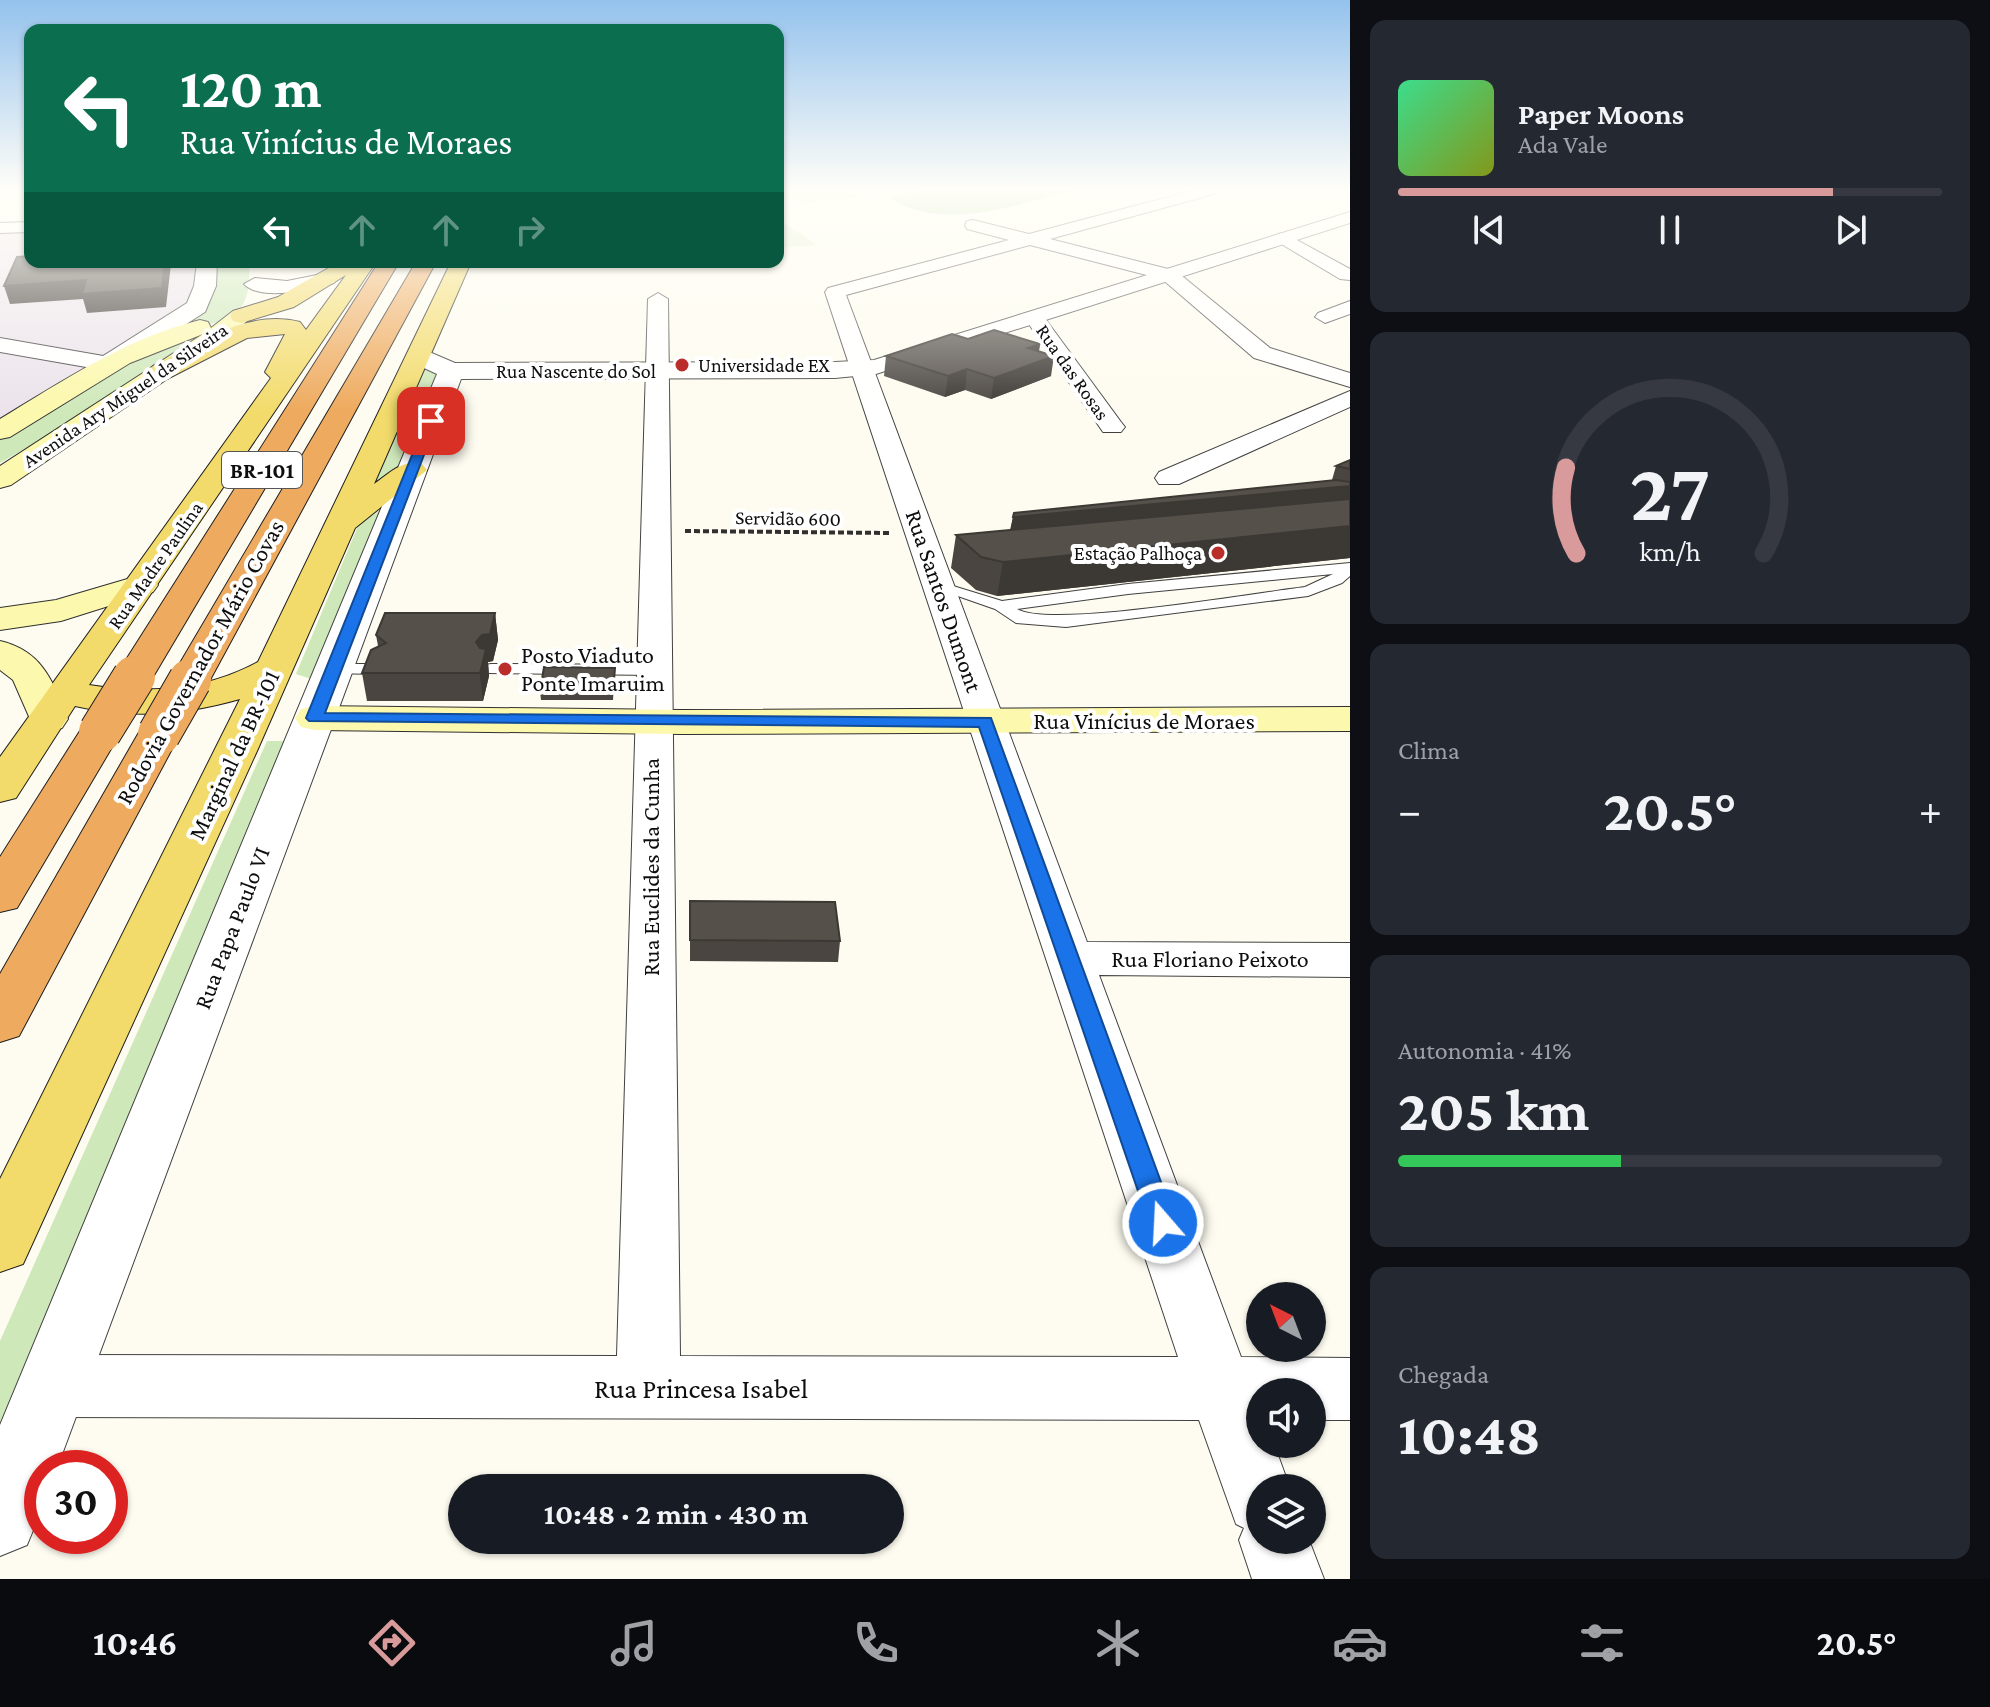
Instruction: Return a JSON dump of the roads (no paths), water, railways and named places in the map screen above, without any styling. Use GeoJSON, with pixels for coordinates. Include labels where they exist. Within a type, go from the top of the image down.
{"type":"FeatureCollection","features":[{"type":"Feature","properties":{"kind":"highway","name":"Rodovia Governador Mário Covas"},"geometry":{"type":"LineString","coordinates":[[0,896],[385,268]]}},
{"type":"Feature","properties":{"kind":"highway","name":"Rodovia Governador Mário Covas"},"geometry":{"type":"LineString","coordinates":[[0,1022],[423,268]]}},
{"type":"Feature","properties":{"kind":"main road"},"geometry":{"type":"LineString","coordinates":[[111,363],[161,339],[286,302],[344,268]]}},
{"type":"Feature","properties":{"kind":"main road","name":"Rua Madre Paulina"},"geometry":{"type":"LineString","coordinates":[[0,789],[362,268]]}},
{"type":"Feature","properties":{"kind":"main road","name":"Marginal da BR-101"},"geometry":{"type":"LineString","coordinates":[[0,1244],[340,525],[434,364],[459,268]]}},
{"type":"Feature","properties":{"kind":"main road","name":"Avenida Ary Miguel da Silveira"},"geometry":{"type":"LineString","coordinates":[[0,479],[241,316]]}},
{"type":"Feature","properties":{"kind":"main road"},"geometry":{"type":"LineString","coordinates":[[158,374],[236,333],[268,325],[292,327],[297,334],[274,380],[277,388]]}},
{"type":"Feature","properties":{"kind":"main road","name":"Avenida Ary Miguel da Silveira"},"geometry":{"type":"LineString","coordinates":[[0,431],[111,363]]}},
{"type":"Feature","properties":{"kind":"main road"},"geometry":{"type":"LineString","coordinates":[[340,525],[412,470]]}},
{"type":"Feature","properties":{"kind":"main road"},"geometry":{"type":"LineString","coordinates":[[0,619],[61,610],[141,585]]}},
{"type":"Feature","properties":{"kind":"main road"},"geometry":{"type":"LineString","coordinates":[[0,652],[30,674],[58,704],[72,712],[134,707],[191,710],[249,721]]}},
{"type":"Feature","properties":{"kind":"main road"},"geometry":{"type":"LineString","coordinates":[[58,704],[104,699],[138,702],[211,698],[231,692],[274,669]]}},
{"type":"Feature","properties":{"kind":"main road","name":"Rua Vinícius de Moraes"},"geometry":{"type":"LineString","coordinates":[[315,718],[985,722],[1350,719]]}},
{"type":"Feature","properties":{"kind":"street","name":"Rua Santos Dumont"},"geometry":{"type":"LineString","coordinates":[[935,265],[835,292],[921,534],[941,568],[985,722],[1251,1474]]}},
{"type":"Feature","properties":{"kind":"street"},"geometry":{"type":"LineString","coordinates":[[1129,265],[1169,275],[1262,353],[1350,380]]}},
{"type":"Feature","properties":{"kind":"street","name":"Rua Nascente do Sol"},"geometry":{"type":"LineString","coordinates":[[434,364],[657,371],[863,369],[894,363],[1201,265]]}},
{"type":"Feature","properties":{"kind":"street"},"geometry":{"type":"LineString","coordinates":[[1329,265],[1347,275]]}},
{"type":"Feature","properties":{"kind":"street","name":"Avenida Ary Miguel da Silveira"},"geometry":{"type":"LineString","coordinates":[[111,363],[197,307],[205,286],[206,268]]}},
{"type":"Feature","properties":{"kind":"street"},"geometry":{"type":"LineString","coordinates":[[254,273],[287,287],[327,279]]}},
{"type":"Feature","properties":{"kind":"street","name":"Avenida Ary Miguel da Silveira"},"geometry":{"type":"LineString","coordinates":[[241,316],[250,304],[254,273]]}},
{"type":"Feature","properties":{"kind":"street","name":"Rua Euclides da Cunha"},"geometry":{"type":"LineString","coordinates":[[648,1387],[658,299]]}},
{"type":"Feature","properties":{"kind":"street"},"geometry":{"type":"LineString","coordinates":[[1325,317],[1350,307]]}},
{"type":"Feature","properties":{"kind":"street","name":"Rua das Rosas"},"geometry":{"type":"LineString","coordinates":[[1034,317],[1112,427]]}},
{"type":"Feature","properties":{"kind":"street"},"geometry":{"type":"LineString","coordinates":[[0,345],[111,363]]}},
{"type":"Feature","properties":{"kind":"street","name":"Rua Papa Paulo VI"},"geometry":{"type":"LineString","coordinates":[[0,1518],[315,718],[356,669],[412,470],[434,364]]}},
{"type":"Feature","properties":{"kind":"street"},"geometry":{"type":"LineString","coordinates":[[1169,478],[1350,398]]}},
{"type":"Feature","properties":{"kind":"street","name":"Rua Floriano Peixoto"},"geometry":{"type":"LineString","coordinates":[[1070,958],[1350,960]]}},
{"type":"Feature","properties":{"kind":"street","name":"Rua Princesa Isabel"},"geometry":{"type":"LineString","coordinates":[[52,1386],[1350,1389]]}},
{"type":"Feature","properties":{"kind":"street"},"geometry":{"type":"LineString","coordinates":[[1279,1554],[1288,1579]]}},
{"type":"Feature","properties":{"kind":"lane"},"geometry":{"type":"LineString","coordinates":[[941,568],[1022,619],[1066,622],[1308,591],[1336,580],[1350,569]]}},
{"type":"Feature","properties":{"kind":"lane"},"geometry":{"type":"LineString","coordinates":[[1001,606],[1128,589],[1350,569]]}},
{"type":"Feature","properties":{"kind":"lane"},"geometry":{"type":"LineString","coordinates":[[491,669],[654,670]]}},
{"type":"Feature","properties":{"kind":"place","name":"Universidade EX"},"geometry":{"type":"Point","coordinates":[682,365]}},
{"type":"Feature","properties":{"kind":"place","name":"Estação Palhoça"},"geometry":{"type":"Point","coordinates":[1218,553]}},
{"type":"Feature","properties":{"kind":"place","name":"Posto Viaduto Ponte Imaruim"},"geometry":{"type":"Point","coordinates":[505,669]}}]}
